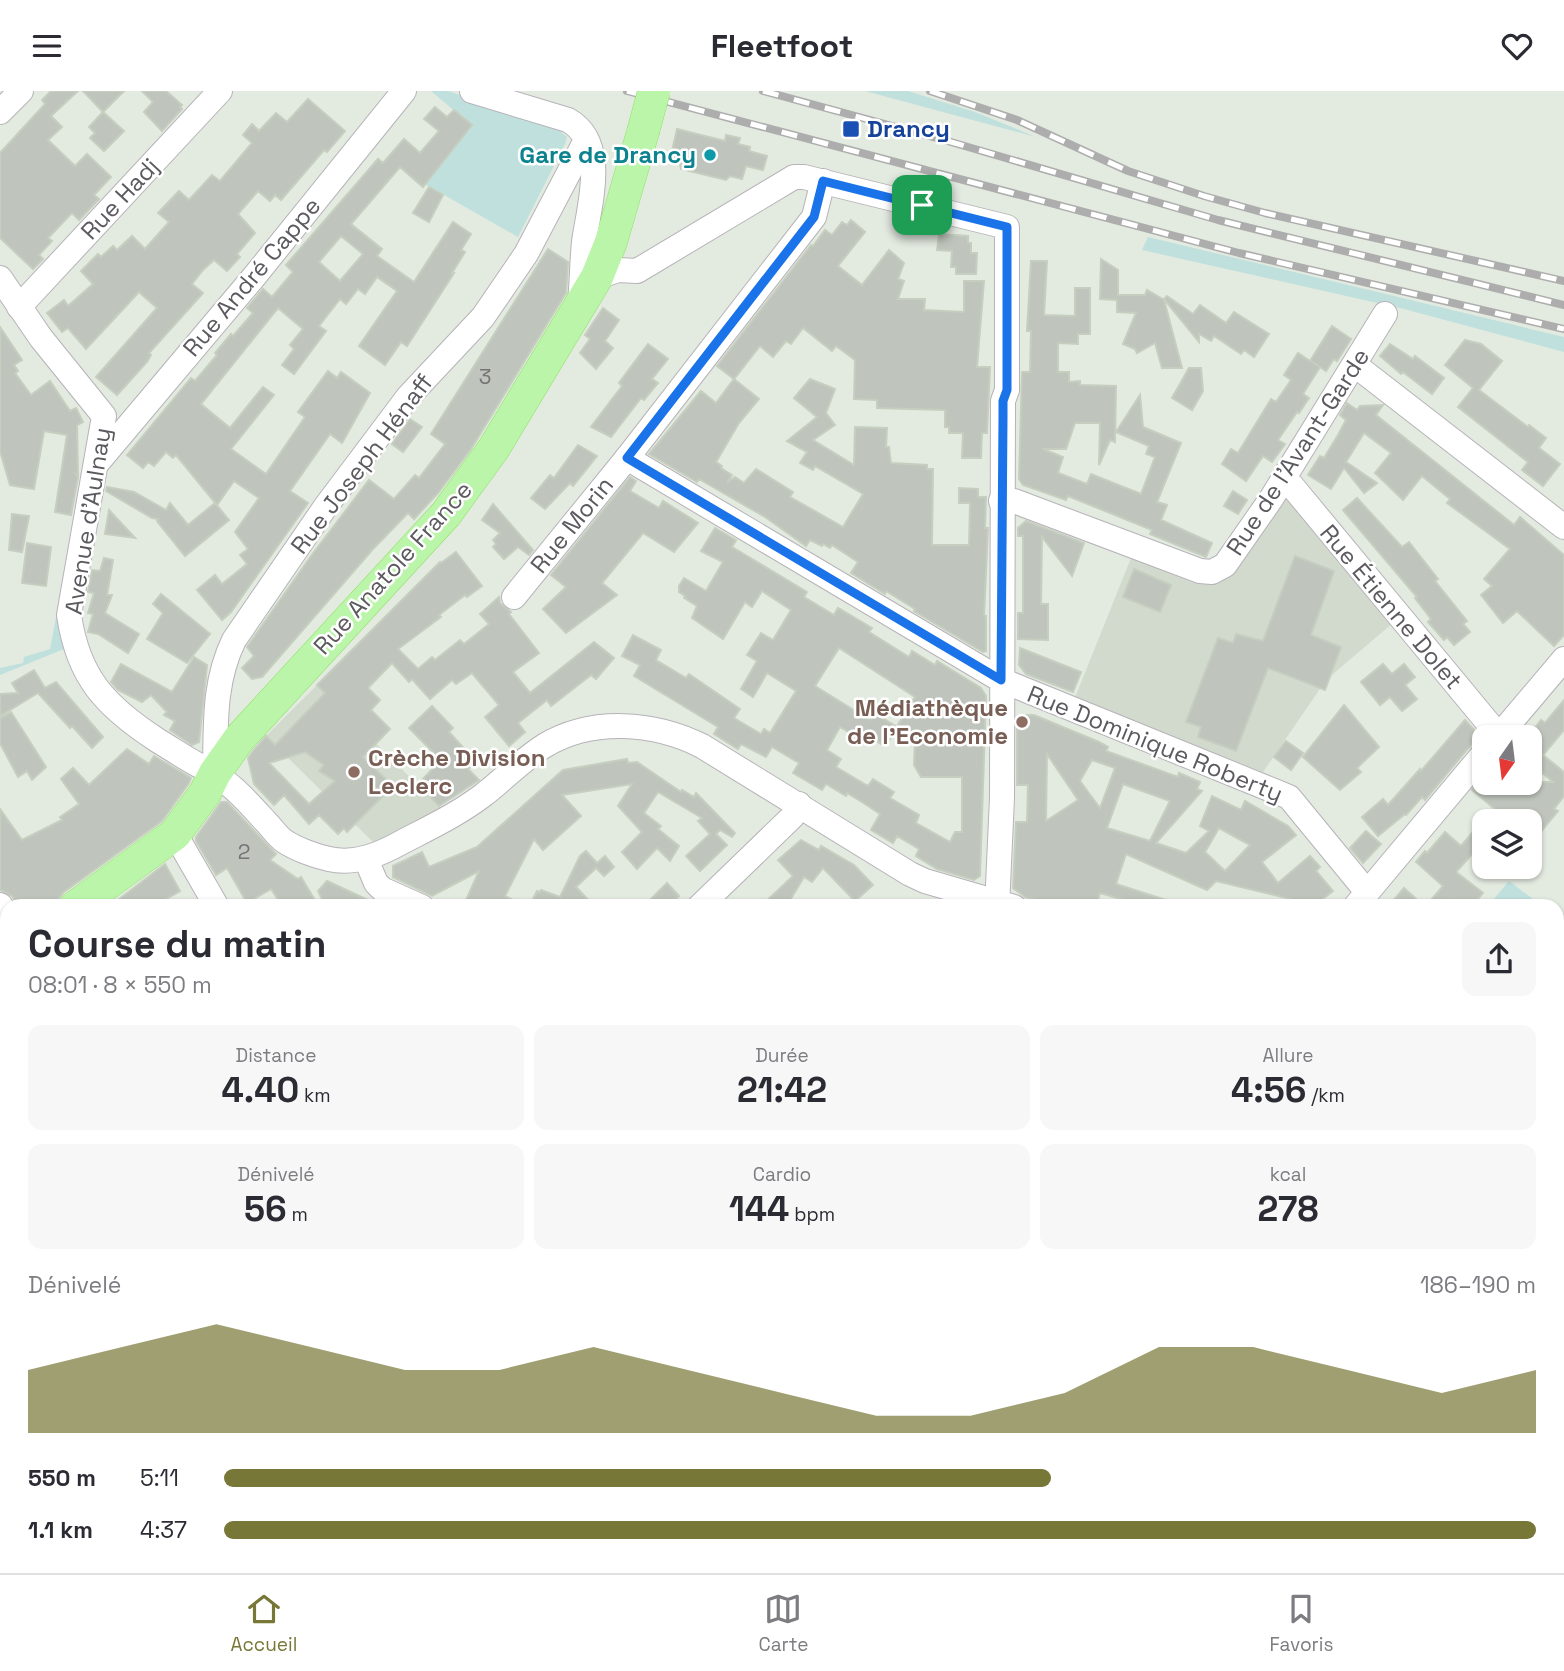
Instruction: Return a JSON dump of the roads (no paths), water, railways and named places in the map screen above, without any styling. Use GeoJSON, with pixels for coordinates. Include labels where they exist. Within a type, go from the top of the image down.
{"type":"FeatureCollection","features":[{"type":"Feature","properties":{"kind":"main road","name":"Rue Anatole France"},"geometry":{"type":"LineString","coordinates":[[85,899],[175,834],[239,739],[446,514],[494,449],[597,277],[611,242],[654,91]]}},
{"type":"Feature","properties":{"kind":"street"},"geometry":{"type":"LineString","coordinates":[[0,112],[21,91]]}},
{"type":"Feature","properties":{"kind":"street","name":"Rue Hadj"},"geometry":{"type":"LineString","coordinates":[[19,307],[220,91]]}},
{"type":"Feature","properties":{"kind":"street","name":"Rue André Cappe"},"geometry":{"type":"LineString","coordinates":[[98,462],[253,278],[404,91]]}},
{"type":"Feature","properties":{"kind":"street"},"geometry":{"type":"LineString","coordinates":[[472,91],[568,120],[580,127],[594,171],[584,244],[580,306]]}},
{"type":"Feature","properties":{"kind":"street","name":"Rue Joseph Hénaff"},"geometry":{"type":"LineString","coordinates":[[215,773],[217,693],[223,662],[234,640],[326,506],[408,397],[483,317],[526,254],[586,140]]}},
{"type":"Feature","properties":{"kind":"street"},"geometry":{"type":"LineString","coordinates":[[597,277],[618,270],[637,271],[794,177],[823,181],[1007,227],[1007,390],[1003,401],[1001,501],[1003,899]]}},
{"type":"Feature","properties":{"kind":"street","name":"Rue Morin"},"geometry":{"type":"LineString","coordinates":[[514,597],[627,458],[814,217],[823,181]]}},
{"type":"Feature","properties":{"kind":"street","name":"Avenue d'Aulnay"},"geometry":{"type":"LineString","coordinates":[[0,278],[41,338],[104,416],[69,615],[82,665],[94,688],[120,714],[189,761],[215,773],[240,793],[284,841],[329,859],[366,859]]}},
{"type":"Feature","properties":{"kind":"street","name":"Rue de l'Avant-Garde"},"geometry":{"type":"LineString","coordinates":[[1001,501],[1014,501],[1200,571],[1212,572],[1225,565],[1283,479],[1385,314]]}},
{"type":"Feature","properties":{"kind":"street"},"geometry":{"type":"LineString","coordinates":[[1355,365],[1564,527]]}},
{"type":"Feature","properties":{"kind":"street","name":"Rue Dominique Roberty"},"geometry":{"type":"LineString","coordinates":[[627,458],[1001,680],[1290,797],[1361,899]]}},
{"type":"Feature","properties":{"kind":"street","name":"Rue Étienne Dolet"},"geometry":{"type":"LineString","coordinates":[[1283,479],[1292,485],[1489,725]]}},
{"type":"Feature","properties":{"kind":"street"},"geometry":{"type":"LineString","coordinates":[[1507,725],[1564,659]]}},
{"type":"Feature","properties":{"kind":"street"},"geometry":{"type":"LineString","coordinates":[[405,899],[376,883],[366,859],[461,811],[546,745],[567,736],[612,726],[665,730],[682,736],[799,804],[910,874],[984,899]]}},
{"type":"Feature","properties":{"kind":"street"},"geometry":{"type":"LineString","coordinates":[[1361,899],[1472,767]]}},
{"type":"Feature","properties":{"kind":"street"},"geometry":{"type":"LineString","coordinates":[[707,899],[792,817],[799,804]]}},
{"type":"Feature","properties":{"kind":"street"},"geometry":{"type":"LineString","coordinates":[[175,834],[212,899]]}},
{"type":"Feature","properties":{"kind":"railway"},"geometry":{"type":"LineString","coordinates":[[627,91],[1239,253],[1564,329]]}},
{"type":"Feature","properties":{"kind":"railway"},"geometry":{"type":"LineString","coordinates":[[763,91],[951,142],[1218,220],[1564,305]]}},
{"type":"Feature","properties":{"kind":"railway"},"geometry":{"type":"LineString","coordinates":[[930,91],[1017,120],[1128,171],[1204,196],[1265,213],[1564,281]]}},
{"type":"Feature","properties":{"kind":"place","name":"Drancy"},"geometry":{"type":"Point","coordinates":[851,129]}},
{"type":"Feature","properties":{"kind":"place","name":"Gare de Drancy"},"geometry":{"type":"Point","coordinates":[710,155]}},
{"type":"Feature","properties":{"kind":"place","name":"Médiathèque de l'Economie"},"geometry":{"type":"Point","coordinates":[1022,722]}},
{"type":"Feature","properties":{"kind":"place","name":"Crèche Division Leclerc"},"geometry":{"type":"Point","coordinates":[354,772]}}]}
